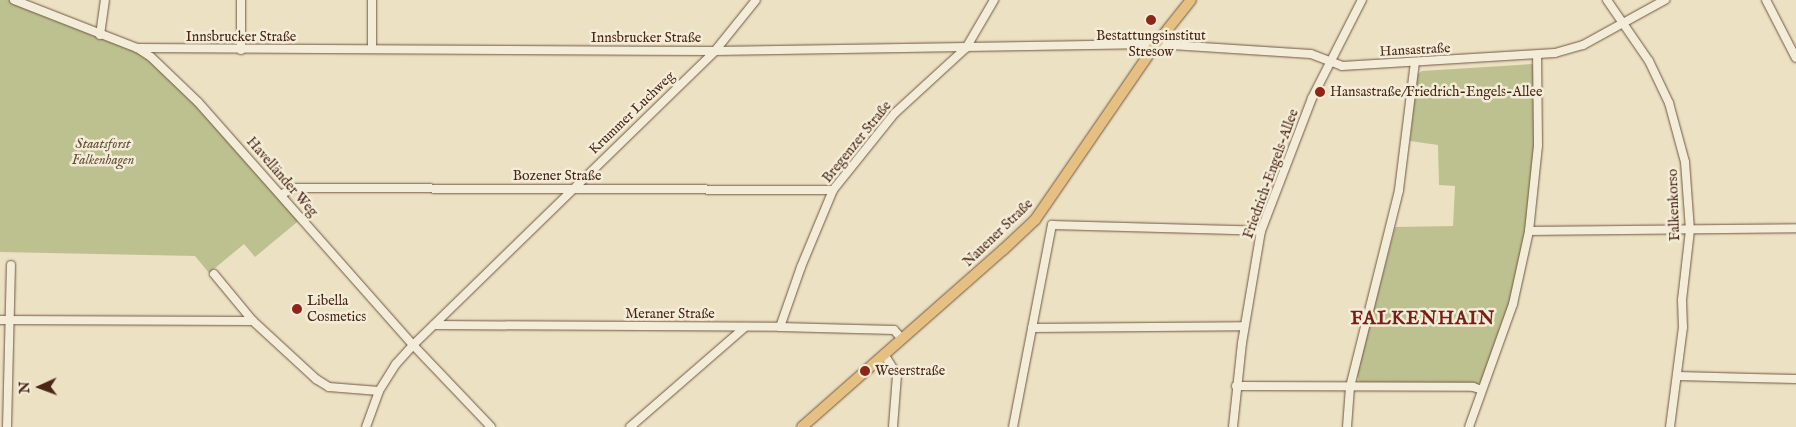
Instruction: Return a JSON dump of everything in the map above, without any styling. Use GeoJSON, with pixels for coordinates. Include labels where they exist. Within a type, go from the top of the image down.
{"type":"FeatureCollection","features":[{"type":"Feature","properties":{"kind":"main road","name":"Nauener Straße"},"geometry":{"type":"LineString","coordinates":[[802,427],[1035,220],[1156,44],[1191,0]]}},
{"type":"Feature","properties":{"kind":"street","name":"Havelländer Weg"},"geometry":{"type":"LineString","coordinates":[[14,0],[137,48],[151,57],[198,102],[282,194],[413,344],[491,427]]}},
{"type":"Feature","properties":{"kind":"street"},"geometry":{"type":"LineString","coordinates":[[100,35],[105,0]]}},
{"type":"Feature","properties":{"kind":"street"},"geometry":{"type":"LineString","coordinates":[[241,0],[241,50]]}},
{"type":"Feature","properties":{"kind":"street"},"geometry":{"type":"LineString","coordinates":[[372,0],[372,49]]}},
{"type":"Feature","properties":{"kind":"street","name":"Krummer Luchweg"},"geometry":{"type":"LineString","coordinates":[[366,427],[379,391],[396,364],[413,344],[715,51],[756,0]]}},
{"type":"Feature","properties":{"kind":"street","name":"Bregenzer Straße"},"geometry":{"type":"LineString","coordinates":[[780,326],[801,267],[833,190],[895,113],[966,48],[994,0]]}},
{"type":"Feature","properties":{"kind":"street","name":"Friedrich-Engels-Allee"},"geometry":{"type":"LineString","coordinates":[[1233,427],[1244,326],[1261,231],[1312,98],[1362,0]]}},
{"type":"Feature","properties":{"kind":"street","name":"Falkenkorso"},"geometry":{"type":"LineString","coordinates":[[1607,0],[1649,61],[1677,127],[1688,187],[1690,230],[1682,300],[1683,328],[1670,427]]}},
{"type":"Feature","properties":{"kind":"street","name":"Hansastraße"},"geometry":{"type":"LineString","coordinates":[[1156,44],[1311,54],[1342,66],[1537,56],[1583,45],[1665,0]]}},
{"type":"Feature","properties":{"kind":"street"},"geometry":{"type":"LineString","coordinates":[[1766,0],[1796,58]]}},
{"type":"Feature","properties":{"kind":"street","name":"Innsbrucker Straße"},"geometry":{"type":"LineString","coordinates":[[137,48],[715,51],[1156,44]]}},
{"type":"Feature","properties":{"kind":"street"},"geometry":{"type":"LineString","coordinates":[[1469,427],[1513,304],[1529,231],[1538,145],[1537,56]]}},
{"type":"Feature","properties":{"kind":"street"},"geometry":{"type":"LineString","coordinates":[[1347,427],[1350,387],[1399,190],[1416,62]]}},
{"type":"Feature","properties":{"kind":"street","name":"Bozener Straße"},"geometry":{"type":"LineString","coordinates":[[282,194],[294,188],[833,190]]}},
{"type":"Feature","properties":{"kind":"street"},"geometry":{"type":"LineString","coordinates":[[1013,427],[1052,225],[1261,231]]}},
{"type":"Feature","properties":{"kind":"street"},"geometry":{"type":"LineString","coordinates":[[1529,231],[1796,228]]}},
{"type":"Feature","properties":{"kind":"street"},"geometry":{"type":"LineString","coordinates":[[7,427],[11,265]]}},
{"type":"Feature","properties":{"kind":"street"},"geometry":{"type":"LineString","coordinates":[[214,274],[253,321],[316,379],[329,387],[379,391]]}},
{"type":"Feature","properties":{"kind":"street"},"geometry":{"type":"LineString","coordinates":[[0,320],[253,321]]}},
{"type":"Feature","properties":{"kind":"street","name":"Meraner Straße"},"geometry":{"type":"LineString","coordinates":[[434,325],[780,326],[894,330],[902,339]]}},
{"type":"Feature","properties":{"kind":"street"},"geometry":{"type":"LineString","coordinates":[[1032,328],[1244,326]]}},
{"type":"Feature","properties":{"kind":"street"},"geometry":{"type":"LineString","coordinates":[[630,427],[745,327]]}},
{"type":"Feature","properties":{"kind":"street"},"geometry":{"type":"LineString","coordinates":[[884,354],[897,375],[893,427]]}},
{"type":"Feature","properties":{"kind":"street"},"geometry":{"type":"LineString","coordinates":[[1678,376],[1796,379]]}},
{"type":"Feature","properties":{"kind":"street"},"geometry":{"type":"LineString","coordinates":[[1236,386],[1473,387],[1482,390]]}},
{"type":"Feature","properties":{"kind":"green space","name":"Staatsforst Falkenhagen"},"geometry":{"type":"Polygon","coordinates":[[[0,0],[14,0],[151,57],[302,218],[255,257],[244,244],[209,273],[195,256],[0,252],[0,0]]]}},
{"type":"Feature","properties":{"kind":"green space"},"geometry":{"type":"Polygon","coordinates":[[[1532,64],[1535,67],[1535,145],[1526,228],[1510,304],[1483,381],[1477,384],[1359,383],[1357,374],[1395,227],[1453,226],[1455,186],[1439,185],[1438,145],[1410,141],[1417,75],[1422,71],[1532,64]]]}},
{"type":"Feature","properties":{"kind":"place","name":"Bestattungsinstitut Stresow"},"geometry":{"type":"Point","coordinates":[1151,20]}},
{"type":"Feature","properties":{"kind":"place","name":"Hansastraße/Friedrich-Engels-Allee"},"geometry":{"type":"Point","coordinates":[1320,92]}},
{"type":"Feature","properties":{"kind":"place","name":"Libella Cosmetics"},"geometry":{"type":"Point","coordinates":[297,309]}},
{"type":"Feature","properties":{"kind":"place","name":"Weserstraße"},"geometry":{"type":"Point","coordinates":[865,371]}},
{"type":"Feature","properties":{"kind":"district","name":"FALKENHAIN"},"geometry":{"type":"Point","coordinates":[1423,320]}}]}
